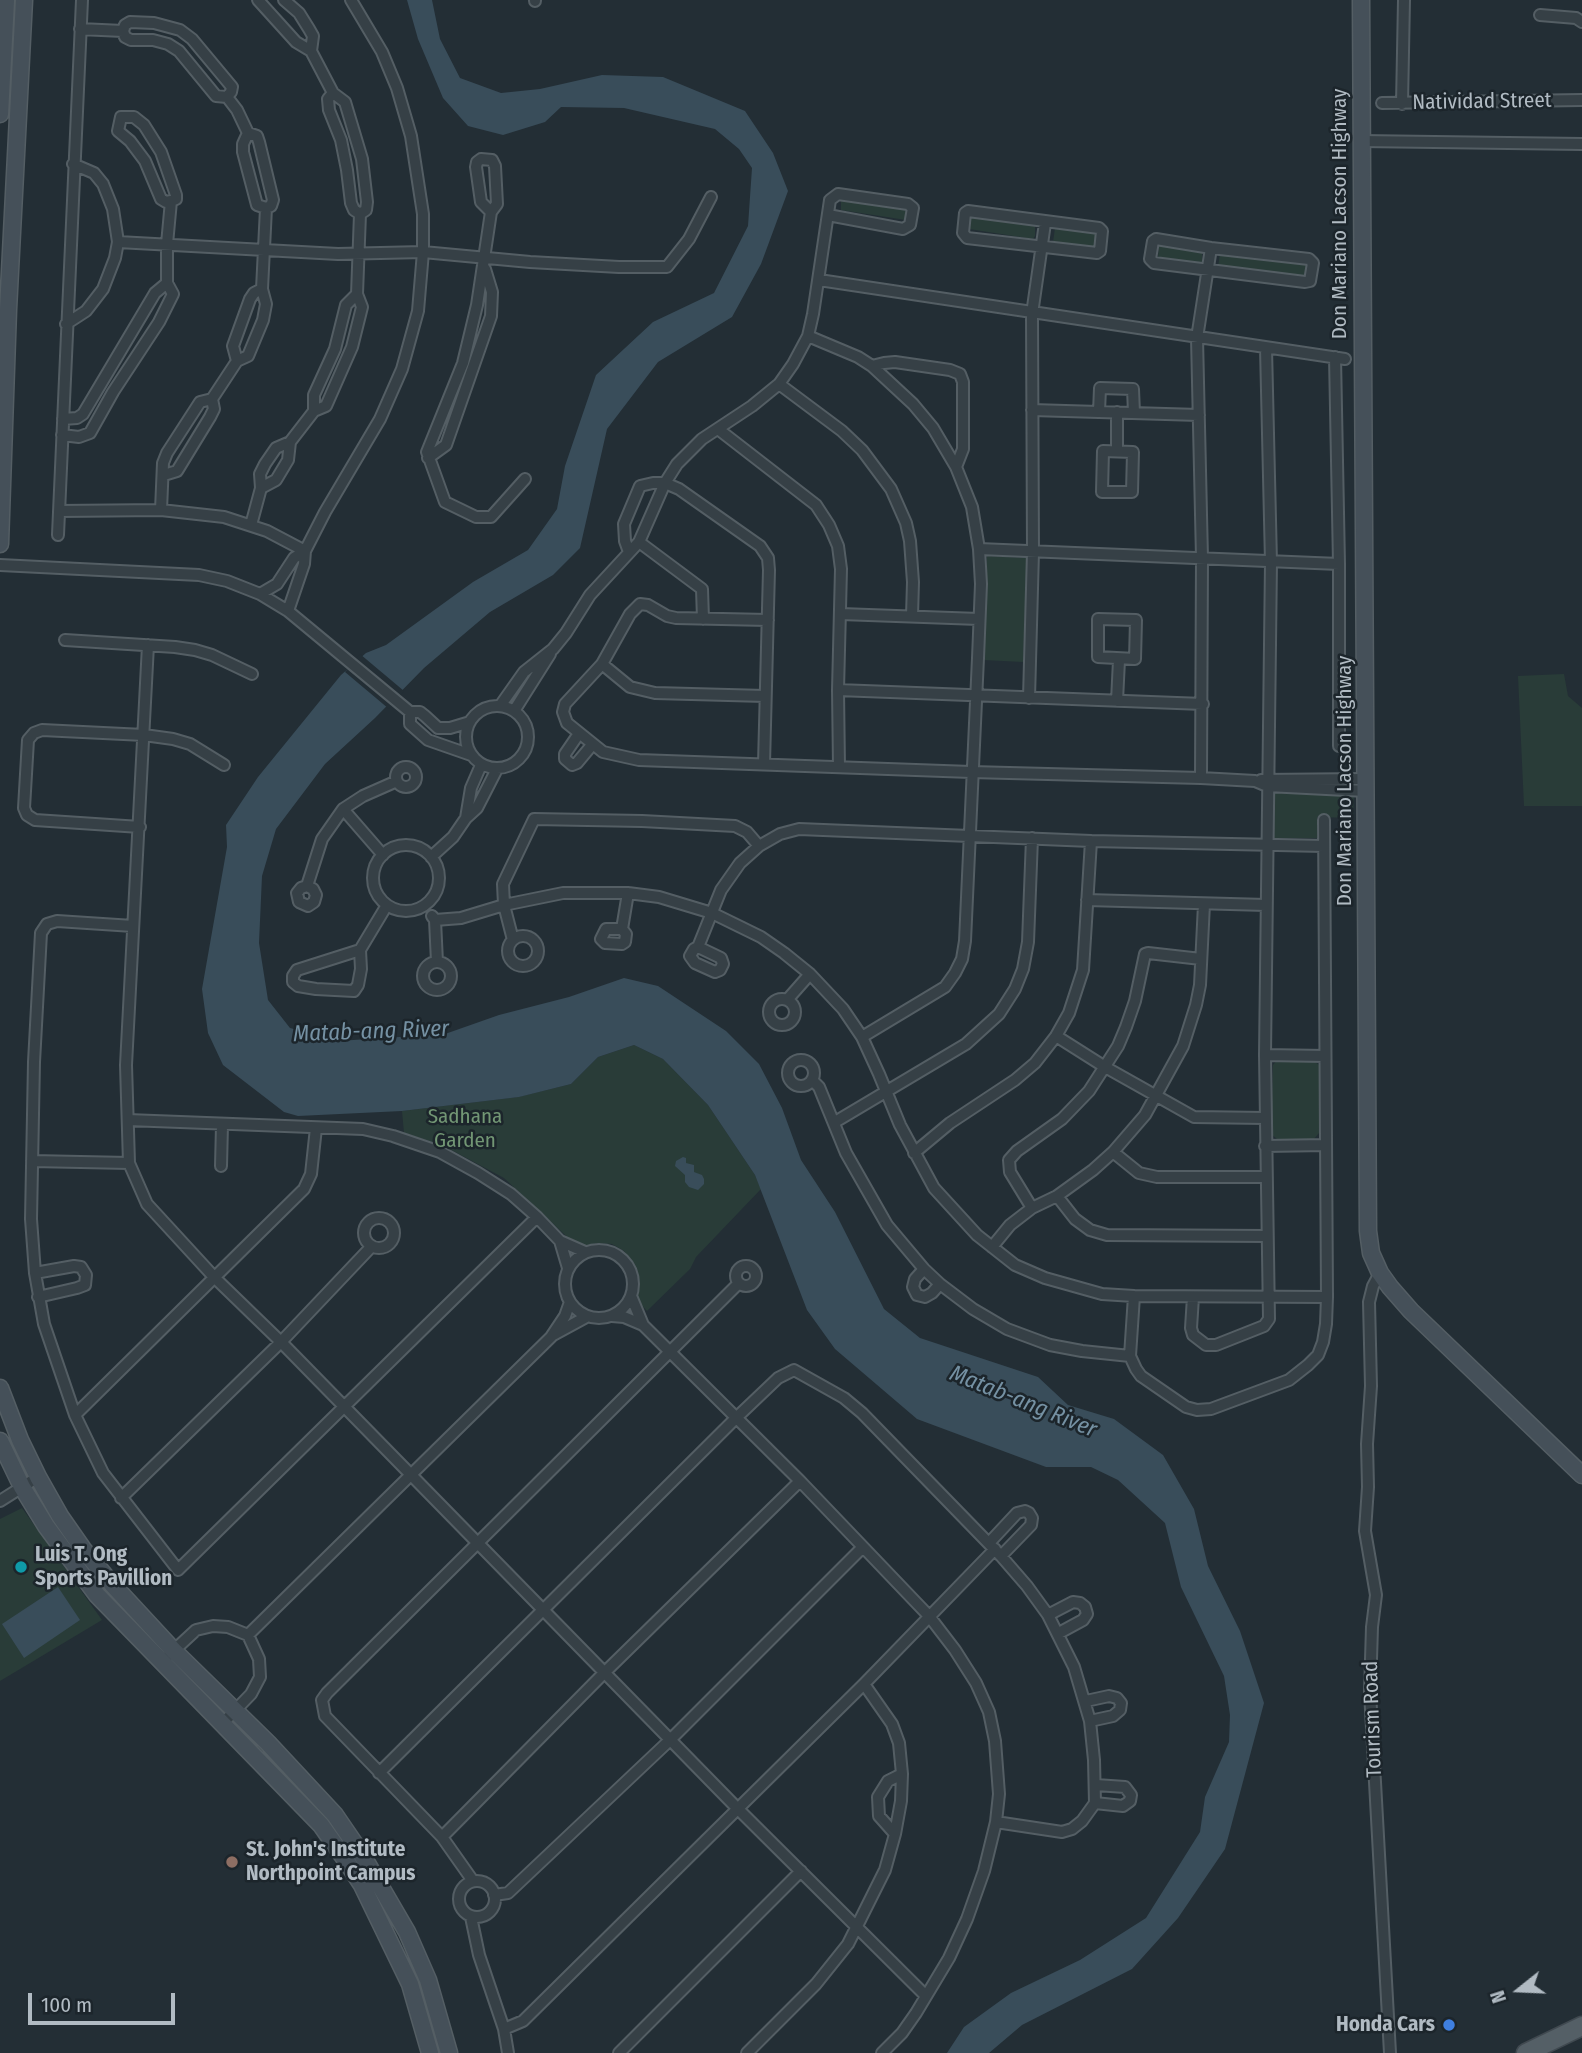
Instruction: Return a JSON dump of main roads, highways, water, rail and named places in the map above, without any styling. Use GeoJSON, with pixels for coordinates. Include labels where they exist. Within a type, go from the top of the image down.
{"type":"FeatureCollection","features":[{"type":"Feature","properties":{"kind":"main road"},"geometry":{"type":"LineString","coordinates":[[1526,2053],[1582,2026]]}},
{"type":"Feature","properties":{"kind":"water","name":"Matab-ang River"},"geometry":{"type":"Polygon","coordinates":[[[407,0],[432,0],[440,39],[460,78],[501,93],[540,89],[602,75],[663,77],[745,111],[773,153],[788,191],[761,264],[732,317],[658,362],[607,429],[580,548],[553,575],[490,612],[424,668],[325,764],[276,829],[262,876],[259,943],[268,1000],[290,1028],[338,1041],[445,1034],[624,978],[658,986],[726,1031],[759,1064],[782,1108],[801,1160],[835,1212],[884,1309],[920,1338],[1038,1377],[1068,1405],[1114,1419],[1163,1455],[1194,1509],[1208,1566],[1240,1631],[1264,1703],[1225,1849],[1178,1918],[1132,1969],[1022,2025],[989,2053],[947,2053],[964,2027],[1011,1993],[1080,1960],[1146,1918],[1200,1832],[1205,1797],[1229,1742],[1230,1715],[1224,1676],[1181,1587],[1165,1523],[1118,1480],[1091,1467],[1046,1467],[917,1419],[835,1349],[807,1310],[755,1175],[708,1105],[663,1059],[634,1045],[598,1057],[571,1084],[519,1097],[402,1111],[298,1116],[284,1112],[223,1065],[208,1033],[202,989],[227,847],[226,825],[258,777],[341,675],[366,653],[386,645],[473,582],[528,550],[557,509],[565,466],[596,375],[653,322],[714,293],[748,226],[752,168],[739,149],[715,129],[624,108],[561,107],[545,122],[503,135],[468,126],[443,98],[418,39],[407,0]]]}},
{"type":"Feature","properties":{"kind":"water"},"geometry":{"type":"Polygon","coordinates":[[[686,1158],[686,1163],[694,1165],[694,1172],[702,1175],[704,1179],[704,1184],[698,1190],[689,1187],[685,1182],[685,1175],[675,1166],[676,1161],[686,1158]]]}},
{"type":"Feature","properties":{"kind":"water"},"geometry":{"type":"Polygon","coordinates":[[[58,1587],[80,1620],[24,1658],[2,1624],[58,1587]]]}},
{"type":"Feature","properties":{"kind":"place","name":"Luis T. Ong Sports Pavillion"},"geometry":{"type":"Point","coordinates":[21,1567]}},
{"type":"Feature","properties":{"kind":"place","name":"St. John's Institute Northpoint Campus"},"geometry":{"type":"Point","coordinates":[232,1862]}},
{"type":"Feature","properties":{"kind":"place","name":"Honda Cars"},"geometry":{"type":"Point","coordinates":[1449,2025]}},
{"type":"Feature","properties":{"kind":"park label","name":"Sadhana Garden"},"geometry":{"type":"Point","coordinates":[465,1129]}}]}
